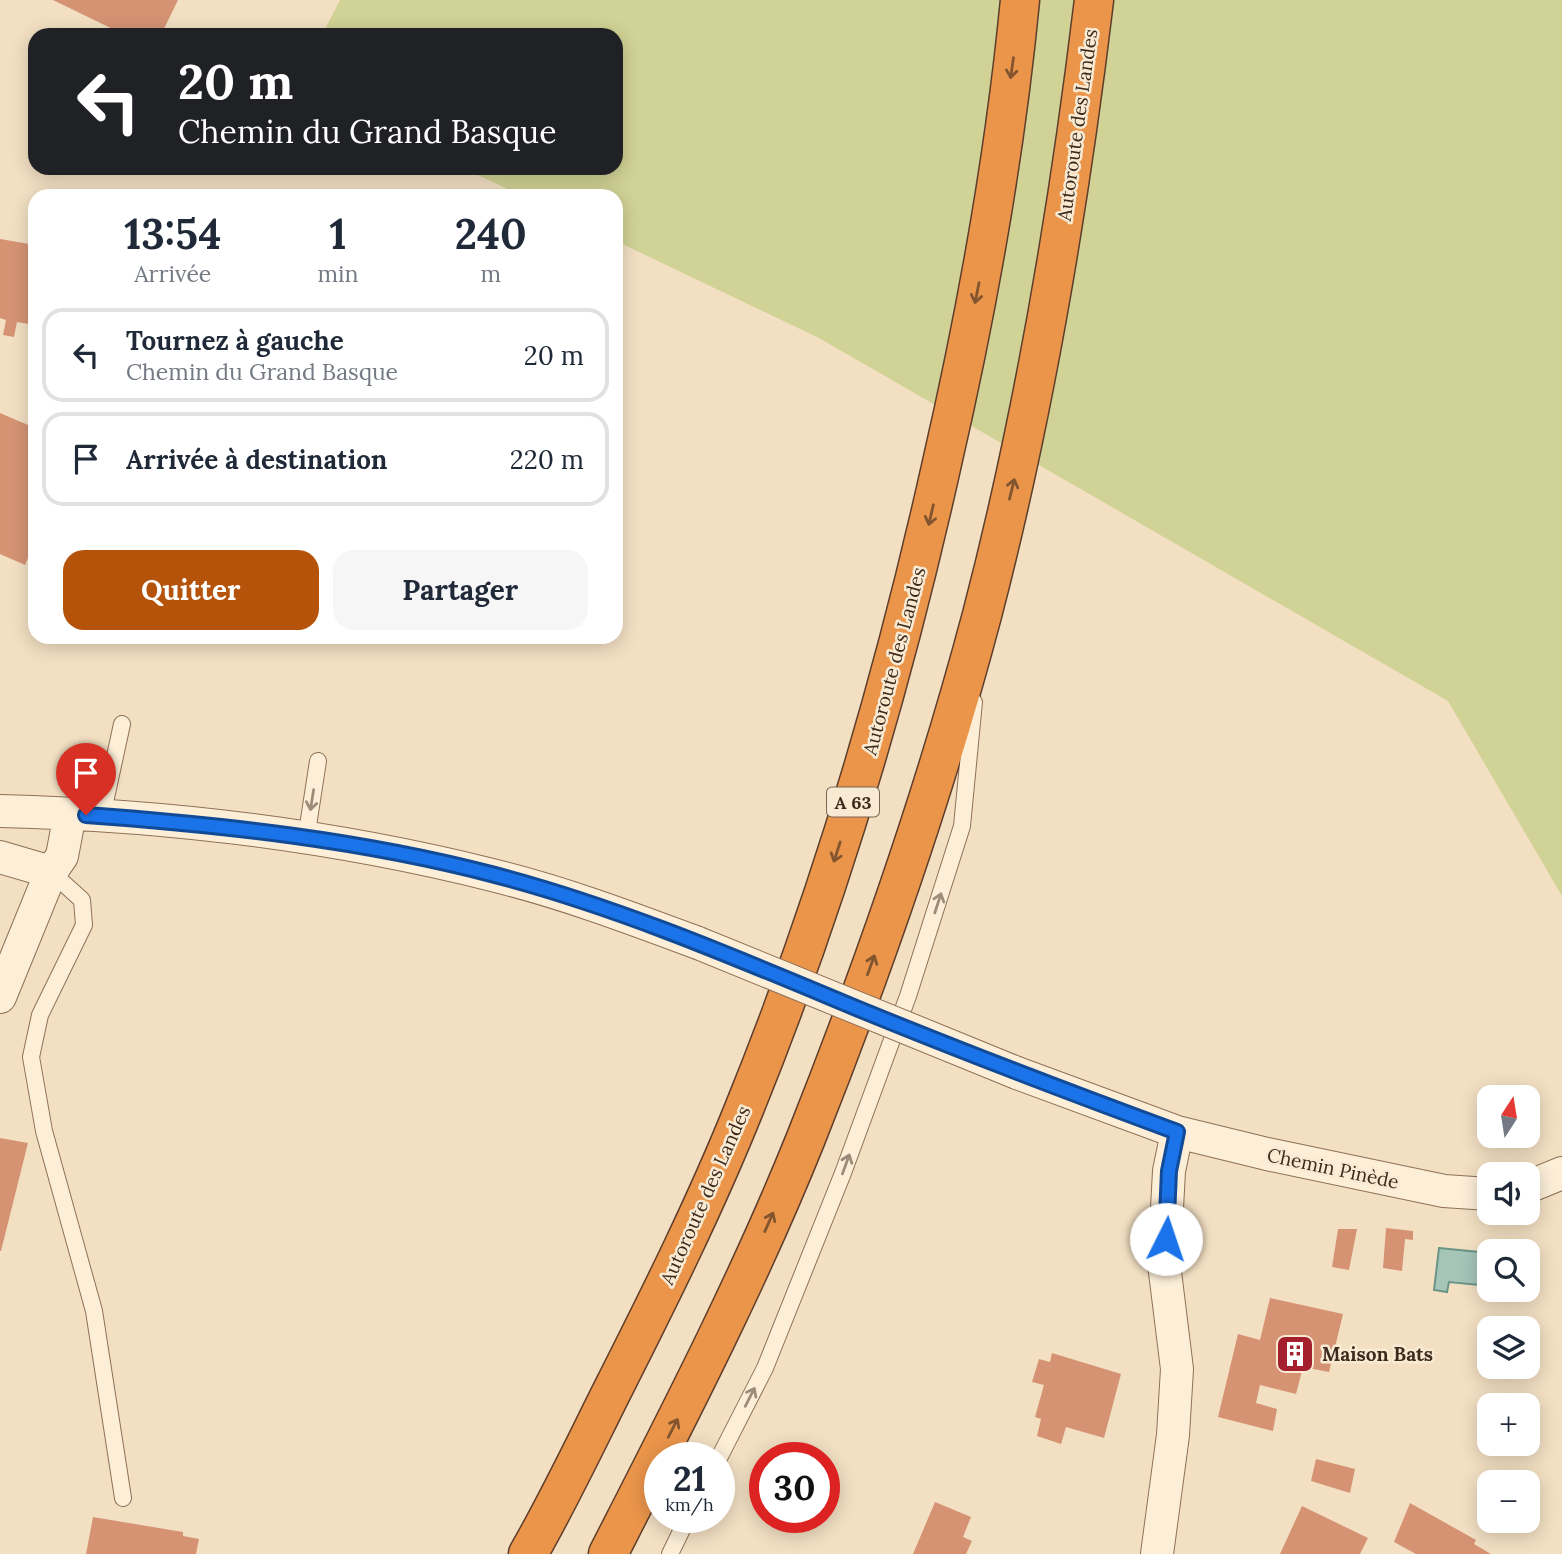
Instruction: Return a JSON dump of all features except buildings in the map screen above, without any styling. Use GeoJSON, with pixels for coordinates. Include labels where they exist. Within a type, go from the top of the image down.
{"type":"FeatureCollection","features":[{"type":"Feature","properties":{"kind":"highway","name":"Autoroute des Landes"},"geometry":{"type":"LineString","coordinates":[[528,1554],[662,1293],[744,1109],[815,918],[867,762],[911,603],[956,404],[982,271],[1020,0]]}},
{"type":"Feature","properties":{"kind":"highway","name":"Autoroute des Landes"},"geometry":{"type":"LineString","coordinates":[[608,1554],[706,1363],[805,1140],[873,961],[935,775],[982,615],[1021,450],[1049,311],[1074,164],[1094,0]]}},
{"type":"Feature","properties":{"kind":"street","name":"Chemin Pinède"},"geometry":{"type":"LineString","coordinates":[[0,811],[102,816],[229,827],[408,856],[495,875],[621,914],[698,943],[1017,1073],[1177,1132],[1444,1191],[1477,1193]]}},
{"type":"Feature","properties":{"kind":"street"},"geometry":{"type":"LineString","coordinates":[[0,997],[51,872],[62,856],[70,814]]}},
{"type":"Feature","properties":{"kind":"street"},"geometry":{"type":"LineString","coordinates":[[0,857],[51,872]]}},
{"type":"Feature","properties":{"kind":"street"},"geometry":{"type":"LineString","coordinates":[[1157,1554],[1173,1435],[1177,1369],[1164,1264],[1169,1171],[1177,1132]]}},
{"type":"Feature","properties":{"kind":"street"},"geometry":{"type":"LineString","coordinates":[[1540,1182],[1562,1173]]}},
{"type":"Feature","properties":{"kind":"lane"},"geometry":{"type":"LineString","coordinates":[[727,1442],[765,1368],[843,1173],[908,996],[962,826],[982,615]]}},
{"type":"Feature","properties":{"kind":"lane"},"geometry":{"type":"LineString","coordinates":[[102,816],[122,724]]}},
{"type":"Feature","properties":{"kind":"lane"},"geometry":{"type":"LineString","coordinates":[[306,839],[318,761]]}},
{"type":"Feature","properties":{"kind":"lane"},"geometry":{"type":"LineString","coordinates":[[51,872],[82,900],[84,925],[40,1015],[31,1057],[44,1131],[94,1311],[123,1498]]}},
{"type":"Feature","properties":{"kind":"lane"},"geometry":{"type":"LineString","coordinates":[[670,1554],[680,1533]]}},
{"type":"Feature","properties":{"kind":"green space"},"geometry":{"type":"Polygon","coordinates":[[[340,0],[1562,0],[1562,896],[1448,701],[819,338],[623,244],[623,189],[507,189],[478,175],[623,175],[623,28],[326,28],[340,0]]]}},
{"type":"Feature","properties":{"kind":"shaded area"},"geometry":{"type":"Polygon","coordinates":[[[1439,1248],[1477,1252],[1477,1285],[1449,1282],[1447,1292],[1434,1290],[1439,1248]]]}},
{"type":"Feature","properties":{"kind":"place","name":"Maison Bats"},"geometry":{"type":"Point","coordinates":[1295,1354]}},
{"type":"Feature","properties":{"kind":"route"},"geometry":{"type":"LineString","coordinates":[[86,815],[229,827],[408,856],[495,875],[621,914],[698,943],[1017,1073],[1177,1132],[1169,1171],[1166,1239]]}}]}
